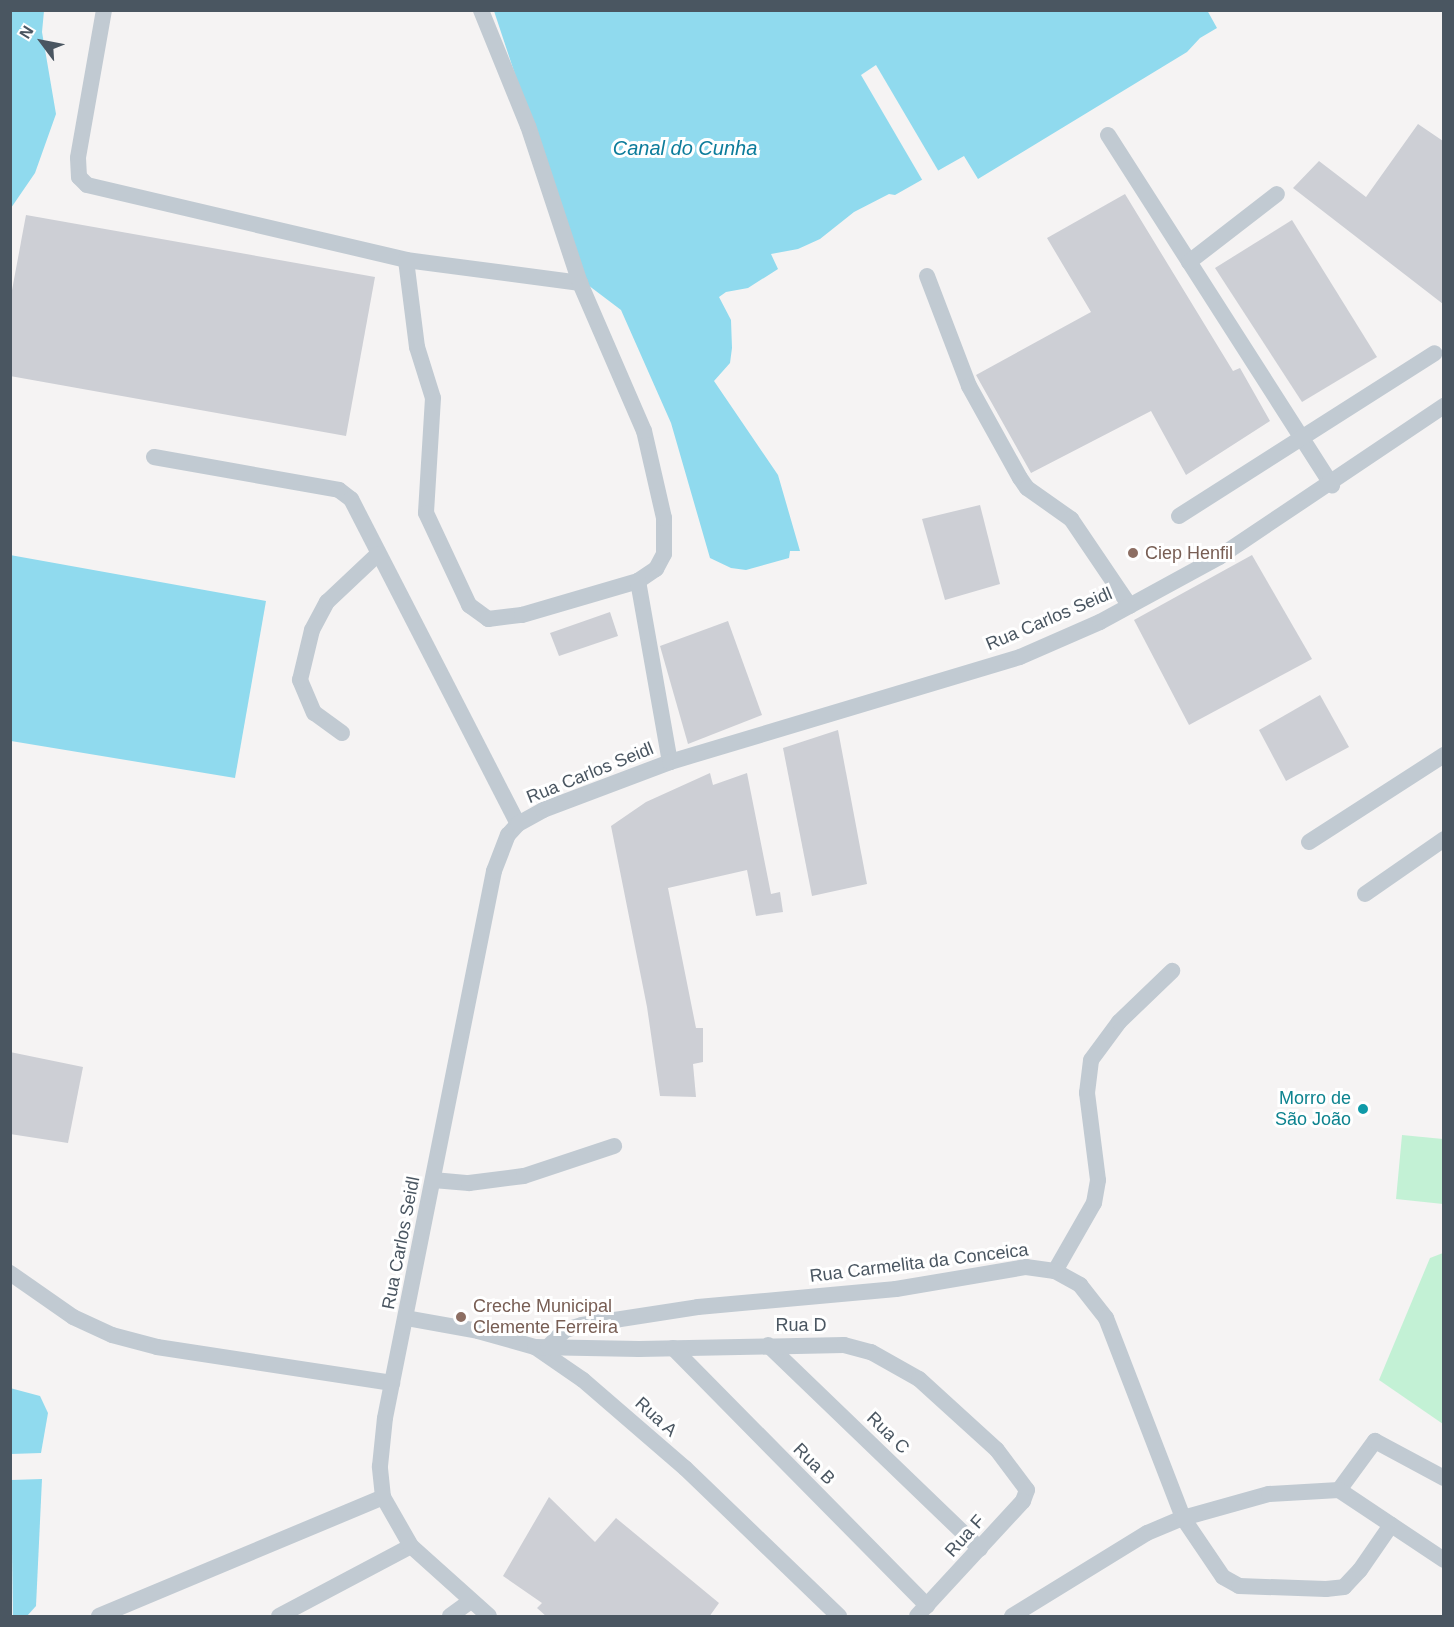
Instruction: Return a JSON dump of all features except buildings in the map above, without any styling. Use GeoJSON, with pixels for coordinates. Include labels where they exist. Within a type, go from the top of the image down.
{"type":"FeatureCollection","features":[{"type":"Feature","properties":{"kind":"street"},"geometry":{"type":"LineString","coordinates":[[104,10],[78,158],[79,177],[87,185],[406,260],[580,283]]}},
{"type":"Feature","properties":{"kind":"street"},"geometry":{"type":"LineString","coordinates":[[406,260],[417,347],[433,398],[426,513],[471,609],[488,619],[522,615],[638,581],[656,569],[664,554],[664,518],[658,479],[644,431],[580,283],[528,126],[481,10]]}},
{"type":"Feature","properties":{"kind":"street"},"geometry":{"type":"LineString","coordinates":[[1108,135],[1332,485]]}},
{"type":"Feature","properties":{"kind":"street"},"geometry":{"type":"LineString","coordinates":[[1189,262],[1277,194]]}},
{"type":"Feature","properties":{"kind":"street"},"geometry":{"type":"LineString","coordinates":[[927,276],[969,386],[1020,478],[1027,488],[1071,519],[1130,606]]}},
{"type":"Feature","properties":{"kind":"street"},"geometry":{"type":"LineString","coordinates":[[1179,516],[1303,440],[1435,353]]}},
{"type":"Feature","properties":{"kind":"street","name":"Rua Carlos Seidl"},"geometry":{"type":"LineString","coordinates":[[489,1617],[411,1546],[383,1497],[380,1466],[392,1383],[494,871],[508,835],[518,824],[543,810],[670,762],[1020,657],[1130,606],[1219,557],[1332,485],[1443,406]]}},
{"type":"Feature","properties":{"kind":"street"},"geometry":{"type":"LineString","coordinates":[[154,457],[339,490],[351,499],[518,824]]}},
{"type":"Feature","properties":{"kind":"street"},"geometry":{"type":"LineString","coordinates":[[342,733],[314,713],[300,680],[312,630],[327,602],[378,554]]}},
{"type":"Feature","properties":{"kind":"street"},"geometry":{"type":"LineString","coordinates":[[638,581],[670,762]]}},
{"type":"Feature","properties":{"kind":"street"},"geometry":{"type":"LineString","coordinates":[[1309,842],[1443,755]]}},
{"type":"Feature","properties":{"kind":"street"},"geometry":{"type":"LineString","coordinates":[[1365,894],[1443,839]]}},
{"type":"Feature","properties":{"kind":"street"},"geometry":{"type":"LineString","coordinates":[[1055,1271],[1094,1203],[1098,1180],[1087,1093],[1091,1060],[1119,1022],[1172,971]]}},
{"type":"Feature","properties":{"kind":"street"},"geometry":{"type":"LineString","coordinates":[[433,1180],[469,1184],[524,1176],[614,1146]]}},
{"type":"Feature","properties":{"kind":"street","name":"Rua Carmelita da Conceica"},"geometry":{"type":"LineString","coordinates":[[541,1347],[565,1330],[582,1325],[698,1307],[896,1289],[1026,1267],[1055,1271],[1086,1290],[1106,1318],[1183,1518],[1210,1563],[1228,1581],[1239,1586],[1314,1589],[1344,1587],[1353,1579],[1391,1525]]}},
{"type":"Feature","properties":{"kind":"street"},"geometry":{"type":"LineString","coordinates":[[10,1273],[73,1317],[112,1335],[157,1347],[392,1383]]}},
{"type":"Feature","properties":{"kind":"street","name":"Rua A"},"geometry":{"type":"LineString","coordinates":[[406,1318],[478,1331],[541,1347],[618,1408],[839,1617]]}},
{"type":"Feature","properties":{"kind":"street","name":"Rua C"},"geometry":{"type":"LineString","coordinates":[[768,1345],[980,1549]]}},
{"type":"Feature","properties":{"kind":"street","name":"Rua D"},"geometry":{"type":"LineString","coordinates":[[541,1347],[673,1348],[844,1345],[871,1352],[902,1367],[963,1417],[1019,1476]]}},
{"type":"Feature","properties":{"kind":"street","name":"Rua B"},"geometry":{"type":"LineString","coordinates":[[673,1348],[922,1611]]}},
{"type":"Feature","properties":{"kind":"street"},"geometry":{"type":"LineString","coordinates":[[1339,1490],[1375,1441],[1443,1478]]}},
{"type":"Feature","properties":{"kind":"street","name":"Rua F"},"geometry":{"type":"LineString","coordinates":[[922,1611],[1026,1495],[1019,1476]]}},
{"type":"Feature","properties":{"kind":"street"},"geometry":{"type":"LineString","coordinates":[[1012,1617],[1147,1533],[1183,1518],[1269,1494],[1339,1490],[1443,1560]]}},
{"type":"Feature","properties":{"kind":"street"},"geometry":{"type":"LineString","coordinates":[[99,1617],[383,1497]]}},
{"type":"Feature","properties":{"kind":"street"},"geometry":{"type":"LineString","coordinates":[[279,1617],[411,1546]]}},
{"type":"Feature","properties":{"kind":"street"},"geometry":{"type":"LineString","coordinates":[[450,1617],[471,1601]]}},
{"type":"Feature","properties":{"kind":"green space"},"geometry":{"type":"Polygon","coordinates":[[[1402,1135],[1443,1139],[1443,1204],[1396,1199],[1402,1135]]]}},
{"type":"Feature","properties":{"kind":"green space"},"geometry":{"type":"Polygon","coordinates":[[[1443,1253],[1443,1424],[1379,1380],[1430,1258],[1443,1253]]]}},
{"type":"Feature","properties":{"kind":"water"},"geometry":{"type":"Polygon","coordinates":[[[11,10],[44,11],[42,32],[56,114],[35,173],[11,208],[11,10]]]}},
{"type":"Feature","properties":{"kind":"water","name":"Canal do Cunha"},"geometry":{"type":"Polygon","coordinates":[[[1207,10],[1217,28],[1200,38],[1187,52],[978,179],[964,156],[895,195],[889,194],[854,212],[820,239],[798,249],[771,254],[778,269],[748,288],[726,292],[719,297],[731,320],[732,348],[730,363],[714,381],[778,475],[800,551],[790,551],[789,558],[746,570],[731,568],[710,558],[671,423],[621,310],[584,282],[494,11],[1207,10]]]}},
{"type":"Feature","properties":{"kind":"water"},"geometry":{"type":"Polygon","coordinates":[[[10,555],[266,601],[235,778],[11,741],[10,555]]]}},
{"type":"Feature","properties":{"kind":"water"},"geometry":{"type":"Polygon","coordinates":[[[10,1388],[40,1396],[48,1413],[41,1453],[11,1454],[10,1388]]]}},
{"type":"Feature","properties":{"kind":"water"},"geometry":{"type":"Polygon","coordinates":[[[42,1479],[36,1606],[27,1616],[13,1616],[11,1480],[42,1479]]]}},
{"type":"Feature","properties":{"kind":"pier"},"geometry":{"type":"Polygon","coordinates":[[[876,65],[939,172],[924,183],[861,75],[876,65]]]}},
{"type":"Feature","properties":{"kind":"place","name":"Ciep Henfil"},"geometry":{"type":"Point","coordinates":[1133,553]}},
{"type":"Feature","properties":{"kind":"place","name":"Morro de São João"},"geometry":{"type":"Point","coordinates":[1363,1109]}},
{"type":"Feature","properties":{"kind":"place","name":"Creche Municipal Clemente Ferreira"},"geometry":{"type":"Point","coordinates":[461,1317]}}]}
